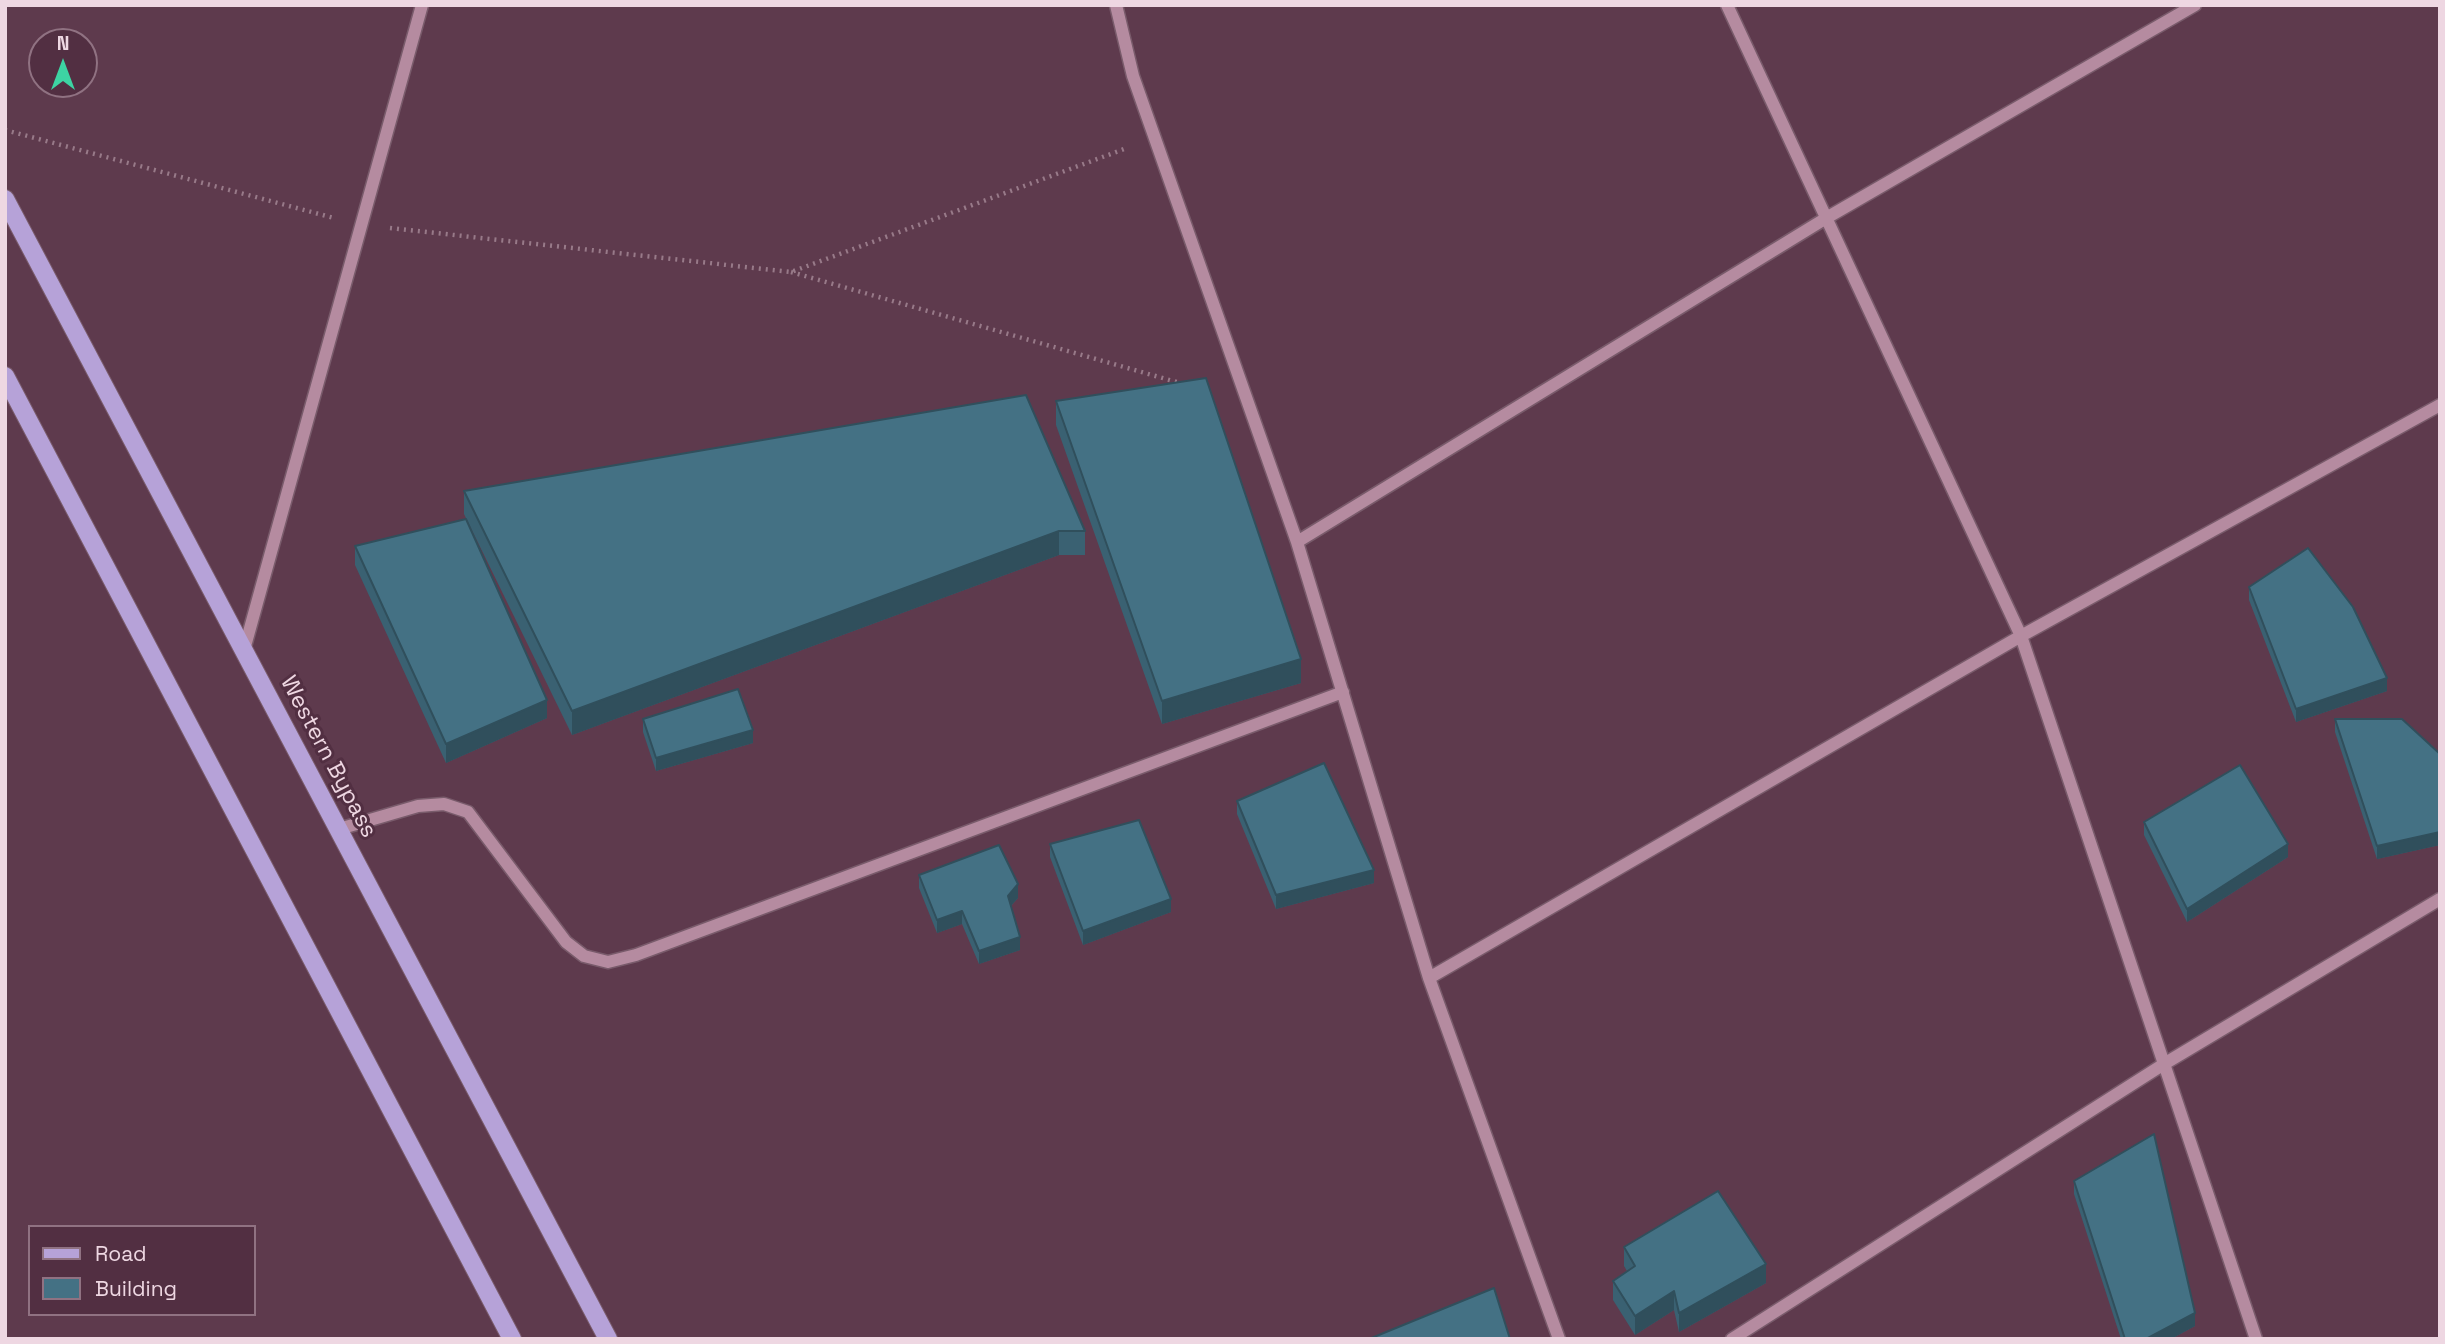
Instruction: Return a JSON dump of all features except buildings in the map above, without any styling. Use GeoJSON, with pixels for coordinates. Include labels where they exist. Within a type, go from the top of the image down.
{"type":"FeatureCollection","features":[{"type":"Feature","properties":{"kind":"main road","name":"Western Bypass"},"geometry":{"type":"LineString","coordinates":[[5,198],[608,1339]]}},
{"type":"Feature","properties":{"kind":"main road"},"geometry":{"type":"LineString","coordinates":[[5,376],[512,1339]]}},
{"type":"Feature","properties":{"kind":"street"},"geometry":{"type":"LineString","coordinates":[[244,650],[422,5]]}},
{"type":"Feature","properties":{"kind":"street"},"geometry":{"type":"LineString","coordinates":[[1116,5],[1133,76],[1297,542],[1429,978],[1559,1339]]}},
{"type":"Feature","properties":{"kind":"street"},"geometry":{"type":"LineString","coordinates":[[1727,5],[1828,216],[2021,636],[2256,1339]]}},
{"type":"Feature","properties":{"kind":"street"},"geometry":{"type":"LineString","coordinates":[[1297,542],[1828,216],[2195,5]]}},
{"type":"Feature","properties":{"kind":"street"},"geometry":{"type":"LineString","coordinates":[[1429,978],[2021,636],[2440,405]]}},
{"type":"Feature","properties":{"kind":"street"},"geometry":{"type":"LineString","coordinates":[[339,829],[418,806],[444,804],[468,812],[566,942],[584,956],[608,962],[636,955],[1343,692]]}},
{"type":"Feature","properties":{"kind":"street"},"geometry":{"type":"LineString","coordinates":[[1732,1339],[2164,1064],[2440,899]]}},
{"type":"Feature","properties":{"kind":"path"},"geometry":{"type":"LineString","coordinates":[[5,130],[362,225],[790,272],[1181,384]]}},
{"type":"Feature","properties":{"kind":"path"},"geometry":{"type":"LineString","coordinates":[[790,272],[1154,138]]}}]}
